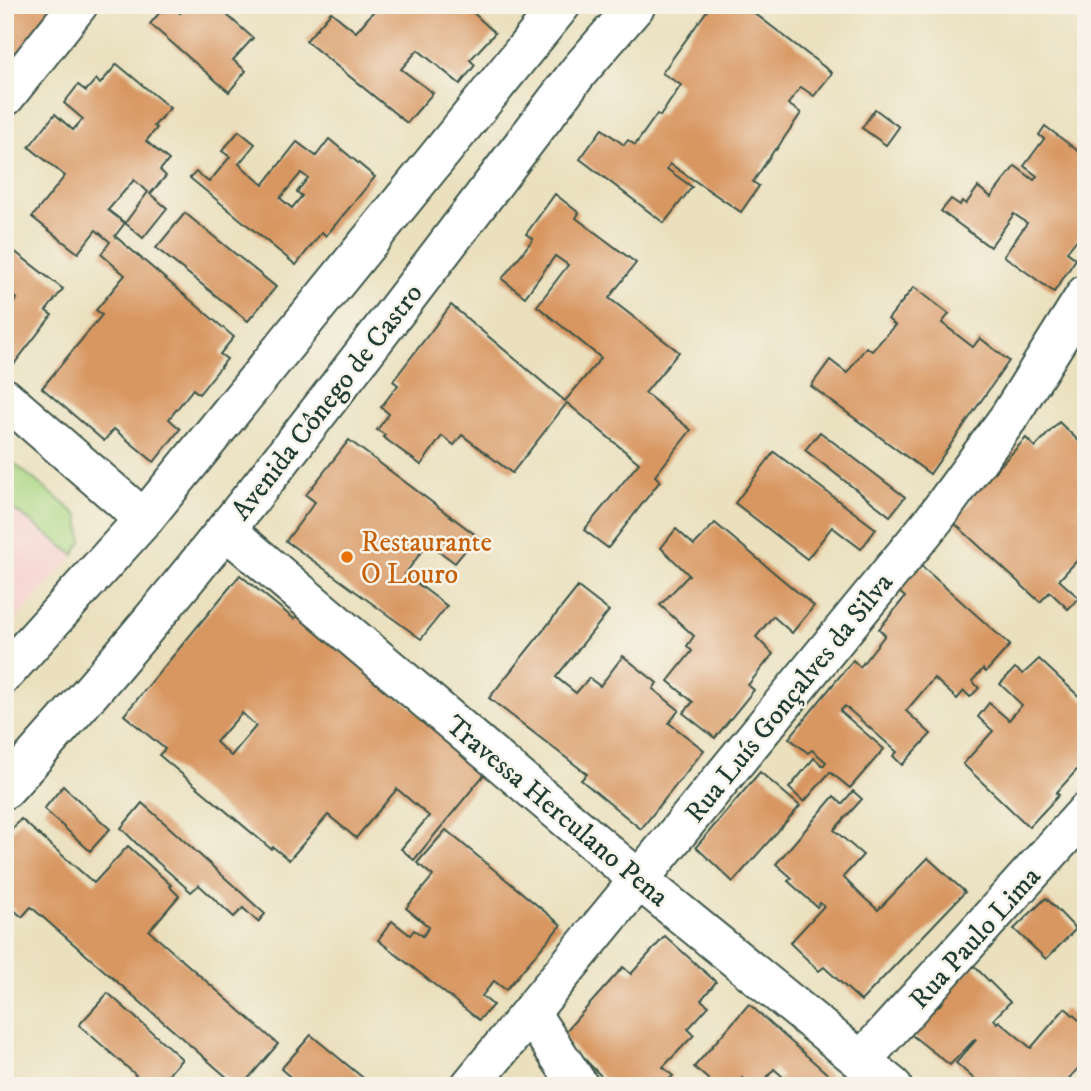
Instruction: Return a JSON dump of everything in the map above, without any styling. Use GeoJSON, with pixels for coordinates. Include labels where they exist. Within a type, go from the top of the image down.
{"type":"FeatureCollection","features":[{"type":"Feature","properties":{"kind":"street"},"geometry":{"type":"LineString","coordinates":[[5,97],[78,5]]}},
{"type":"Feature","properties":{"kind":"street"},"geometry":{"type":"LineString","coordinates":[[5,673],[144,519],[561,5]]}},
{"type":"Feature","properties":{"kind":"street","name":"Avenida Cônego de Castro"},"geometry":{"type":"LineString","coordinates":[[5,789],[84,700],[226,530],[579,71],[636,5]]}},
{"type":"Feature","properties":{"kind":"street","name":"Rua Luís Gonçalves da Silva"},"geometry":{"type":"LineString","coordinates":[[470,1086],[935,518],[1009,417],[1086,294]]}},
{"type":"Feature","properties":{"kind":"street"},"geometry":{"type":"LineString","coordinates":[[5,398],[144,519]]}},
{"type":"Feature","properties":{"kind":"street","name":"Travessa Herculano Pena"},"geometry":{"type":"LineString","coordinates":[[226,530],[638,879],[892,1086]]}},
{"type":"Feature","properties":{"kind":"street","name":"Rua Paulo Lima"},"geometry":{"type":"LineString","coordinates":[[862,1061],[1086,813]]}},
{"type":"Feature","properties":{"kind":"street"},"geometry":{"type":"LineString","coordinates":[[530,1013],[579,1086]]}},
{"type":"Feature","properties":{"kind":"shaded area"},"geometry":{"type":"Polygon","coordinates":[[[5,456],[79,516],[82,541],[74,555],[5,633],[5,456]]]}},
{"type":"Feature","properties":{"kind":"green space"},"geometry":{"type":"Polygon","coordinates":[[[5,456],[79,516],[82,541],[74,555],[15,510],[5,520],[5,513],[10,508],[5,503],[5,456]]]}},
{"type":"Feature","properties":{"kind":"building"},"geometry":{"type":"Polygon","coordinates":[[[5,5],[56,5],[19,58],[5,46],[5,5]]]}},
{"type":"Feature","properties":{"kind":"building"},"geometry":{"type":"Polygon","coordinates":[[[166,5],[171,5],[180,13],[186,5],[237,5],[228,16],[253,38],[233,60],[246,71],[229,92],[150,24],[166,5]]]}},
{"type":"Feature","properties":{"kind":"building"},"geometry":{"type":"Polygon","coordinates":[[[384,5],[388,8],[390,5],[465,5],[495,33],[470,60],[475,65],[460,84],[418,50],[401,69],[433,93],[407,123],[306,41],[331,12],[356,32],[373,12],[368,7],[384,5]]]}},
{"type":"Feature","properties":{"kind":"building"},"geometry":{"type":"Polygon","coordinates":[[[711,5],[744,5],[832,73],[814,96],[801,87],[788,104],[801,113],[753,182],[759,186],[741,212],[670,164],[667,169],[692,187],[664,223],[580,159],[602,129],[624,145],[628,140],[635,145],[657,114],[660,116],[681,85],[662,73],[711,5]]]}},
{"type":"Feature","properties":{"kind":"building"},"geometry":{"type":"Polygon","coordinates":[[[117,64],[170,108],[154,126],[157,128],[146,141],[169,160],[160,170],[166,176],[150,194],[167,208],[143,238],[125,223],[115,236],[234,337],[220,354],[227,359],[199,394],[193,389],[169,419],[180,429],[154,462],[114,429],[104,441],[42,388],[102,315],[96,310],[125,275],[101,254],[110,242],[96,230],[78,253],[32,217],[65,176],[29,147],[55,114],[73,130],[83,119],[64,103],[78,85],[86,91],[96,79],[100,84],[117,64]],[[134,180],[108,210],[125,223],[148,192],[134,180]]]}},
{"type":"Feature","properties":{"kind":"building"},"geometry":{"type":"Polygon","coordinates":[[[875,109],[899,127],[886,145],[862,128],[875,109]]]}},
{"type":"Feature","properties":{"kind":"building"},"geometry":{"type":"Polygon","coordinates":[[[1045,126],[1086,157],[1086,228],[1067,252],[1076,259],[1054,292],[1004,256],[1027,223],[1014,214],[990,247],[941,211],[951,199],[960,205],[962,201],[966,204],[978,187],[991,197],[1015,166],[1034,180],[1037,176],[1024,166],[1044,139],[1039,135],[1045,126]]]}},
{"type":"Feature","properties":{"kind":"building"},"geometry":{"type":"Polygon","coordinates":[[[239,131],[255,144],[239,164],[263,185],[297,142],[316,156],[329,139],[375,177],[326,236],[322,232],[296,265],[190,178],[196,172],[209,182],[230,157],[222,151],[239,131]],[[301,173],[280,198],[292,208],[302,196],[297,192],[308,178],[301,173]]]}},
{"type":"Feature","properties":{"kind":"building"},"geometry":{"type":"Polygon","coordinates":[[[555,194],[579,213],[576,218],[636,263],[609,298],[679,352],[645,393],[691,430],[655,476],[660,481],[608,548],[584,530],[639,463],[567,403],[512,473],[462,435],[454,445],[442,436],[421,465],[377,430],[389,414],[381,407],[398,385],[393,381],[451,305],[565,401],[601,358],[537,306],[568,265],[555,256],[525,297],[502,279],[533,239],[526,234],[555,194]]]}},
{"type":"Feature","properties":{"kind":"building"},"geometry":{"type":"Polygon","coordinates":[[[185,213],[276,287],[248,321],[156,248],[185,213]]]}},
{"type":"Feature","properties":{"kind":"building"},"geometry":{"type":"Polygon","coordinates":[[[5,244],[63,289],[46,311],[52,315],[14,364],[5,357],[5,313],[17,299],[5,291],[5,244]]]}},
{"type":"Feature","properties":{"kind":"building"},"geometry":{"type":"Polygon","coordinates":[[[914,287],[949,314],[942,323],[973,347],[980,338],[1009,361],[930,474],[811,386],[830,360],[847,373],[866,347],[872,351],[895,325],[888,319],[914,287]]]}},
{"type":"Feature","properties":{"kind":"building"},"geometry":{"type":"Polygon","coordinates":[[[1059,422],[1086,448],[1086,551],[1059,580],[1079,598],[1068,609],[1050,592],[1040,602],[953,522],[973,500],[970,498],[1026,438],[1035,447],[1059,422]]]}},
{"type":"Feature","properties":{"kind":"building"},"geometry":{"type":"Polygon","coordinates":[[[820,432],[905,497],[890,516],[805,450],[820,432]]]}},
{"type":"Feature","properties":{"kind":"building"},"geometry":{"type":"Polygon","coordinates":[[[349,440],[477,536],[455,563],[428,543],[405,574],[447,606],[421,639],[286,541],[315,502],[306,495],[349,440]]]}},
{"type":"Feature","properties":{"kind":"building"},"geometry":{"type":"Polygon","coordinates":[[[774,452],[876,529],[861,549],[832,527],[807,559],[735,503],[774,452]]]}},
{"type":"Feature","properties":{"kind":"building"},"geometry":{"type":"Polygon","coordinates":[[[715,523],[814,606],[792,633],[773,616],[756,637],[773,654],[748,685],[754,690],[715,738],[683,713],[693,702],[668,681],[692,651],[687,646],[694,636],[660,605],[689,575],[661,548],[676,529],[694,545],[715,523]]]}},
{"type":"Feature","properties":{"kind":"building"},"geometry":{"type":"Polygon","coordinates":[[[917,562],[1010,645],[986,672],[983,669],[972,681],[979,688],[970,697],[964,691],[957,699],[934,678],[906,711],[931,734],[902,765],[893,756],[897,752],[845,706],[840,711],[884,749],[850,788],[830,772],[804,802],[789,788],[814,758],[823,766],[826,762],[812,750],[808,753],[789,738],[853,660],[860,667],[885,635],[879,629],[905,597],[895,588],[917,562]]]}},
{"type":"Feature","properties":{"kind":"building"},"geometry":{"type":"Polygon","coordinates":[[[240,575],[294,619],[299,614],[488,770],[414,860],[401,849],[429,816],[397,789],[356,838],[328,815],[289,860],[273,847],[271,849],[159,755],[165,749],[124,715],[240,575]],[[242,713],[216,742],[231,756],[256,726],[242,713]]]}},
{"type":"Feature","properties":{"kind":"building"},"geometry":{"type":"Polygon","coordinates":[[[578,587],[609,611],[556,677],[576,693],[589,678],[600,686],[623,656],[657,683],[653,689],[679,710],[669,723],[704,750],[641,829],[581,780],[587,774],[489,698],[578,587]]]}},
{"type":"Feature","properties":{"kind":"building"},"geometry":{"type":"Polygon","coordinates":[[[1039,659],[1086,703],[1086,764],[1084,762],[1056,793],[1059,795],[1029,827],[963,764],[993,731],[978,717],[989,703],[1009,720],[1022,705],[1000,684],[1015,668],[1023,674],[1039,659]]]}},
{"type":"Feature","properties":{"kind":"building"},"geometry":{"type":"Polygon","coordinates":[[[760,772],[800,806],[733,882],[696,847],[760,772]]]}},
{"type":"Feature","properties":{"kind":"building"},"geometry":{"type":"Polygon","coordinates":[[[63,786],[110,829],[90,851],[44,809],[63,786]]]}},
{"type":"Feature","properties":{"kind":"building"},"geometry":{"type":"Polygon","coordinates":[[[853,791],[862,799],[834,830],[863,855],[843,877],[862,896],[878,910],[928,858],[965,892],[861,1001],[824,967],[819,971],[790,943],[824,906],[820,903],[817,907],[788,881],[792,878],[776,864],[834,796],[842,804],[853,791]]]}},
{"type":"Feature","properties":{"kind":"building"},"geometry":{"type":"Polygon","coordinates":[[[142,803],[265,914],[258,922],[243,908],[234,917],[199,885],[191,892],[121,828],[142,803]]]}},
{"type":"Feature","properties":{"kind":"building"},"geometry":{"type":"Polygon","coordinates":[[[21,819],[94,883],[128,846],[171,885],[169,886],[179,896],[149,931],[278,1044],[242,1086],[237,1086],[31,907],[22,917],[5,902],[5,837],[21,819]]]}},
{"type":"Feature","properties":{"kind":"building"},"geometry":{"type":"Polygon","coordinates":[[[446,830],[561,925],[506,990],[494,981],[482,996],[493,1005],[479,1020],[378,940],[392,921],[410,935],[414,930],[423,936],[429,927],[406,908],[433,876],[417,863],[446,830]]]}},
{"type":"Feature","properties":{"kind":"building"},"geometry":{"type":"Polygon","coordinates":[[[1046,898],[1076,929],[1046,959],[1014,929],[1046,898]]]}},
{"type":"Feature","properties":{"kind":"building"},"geometry":{"type":"Polygon","coordinates":[[[665,936],[716,982],[701,1000],[709,1006],[688,1029],[694,1035],[663,1067],[673,1076],[662,1086],[613,1086],[565,1039],[564,1033],[623,967],[631,974],[665,936]]]}},
{"type":"Feature","properties":{"kind":"building"},"geometry":{"type":"Polygon","coordinates":[[[974,966],[1010,1002],[994,1019],[1031,1048],[1065,1008],[1086,1026],[1086,1060],[1062,1086],[982,1086],[956,1063],[975,1039],[950,1065],[909,1033],[943,1002],[939,998],[974,966]]]}},
{"type":"Feature","properties":{"kind":"building"},"geometry":{"type":"Polygon","coordinates":[[[108,993],[182,1059],[158,1086],[127,1086],[136,1075],[79,1025],[108,993]]]}},
{"type":"Feature","properties":{"kind":"building"},"geometry":{"type":"Polygon","coordinates":[[[749,1004],[841,1086],[773,1086],[782,1076],[774,1069],[760,1086],[751,1086],[742,1078],[735,1086],[716,1086],[694,1067],[749,1004]]]}},
{"type":"Feature","properties":{"kind":"building"},"geometry":{"type":"Polygon","coordinates":[[[311,1035],[373,1086],[295,1086],[297,1083],[281,1069],[311,1035]]]}},
{"type":"Feature","properties":{"kind":"place","name":"Restaurante O Louro"},"geometry":{"type":"Point","coordinates":[347,557]}}]}
